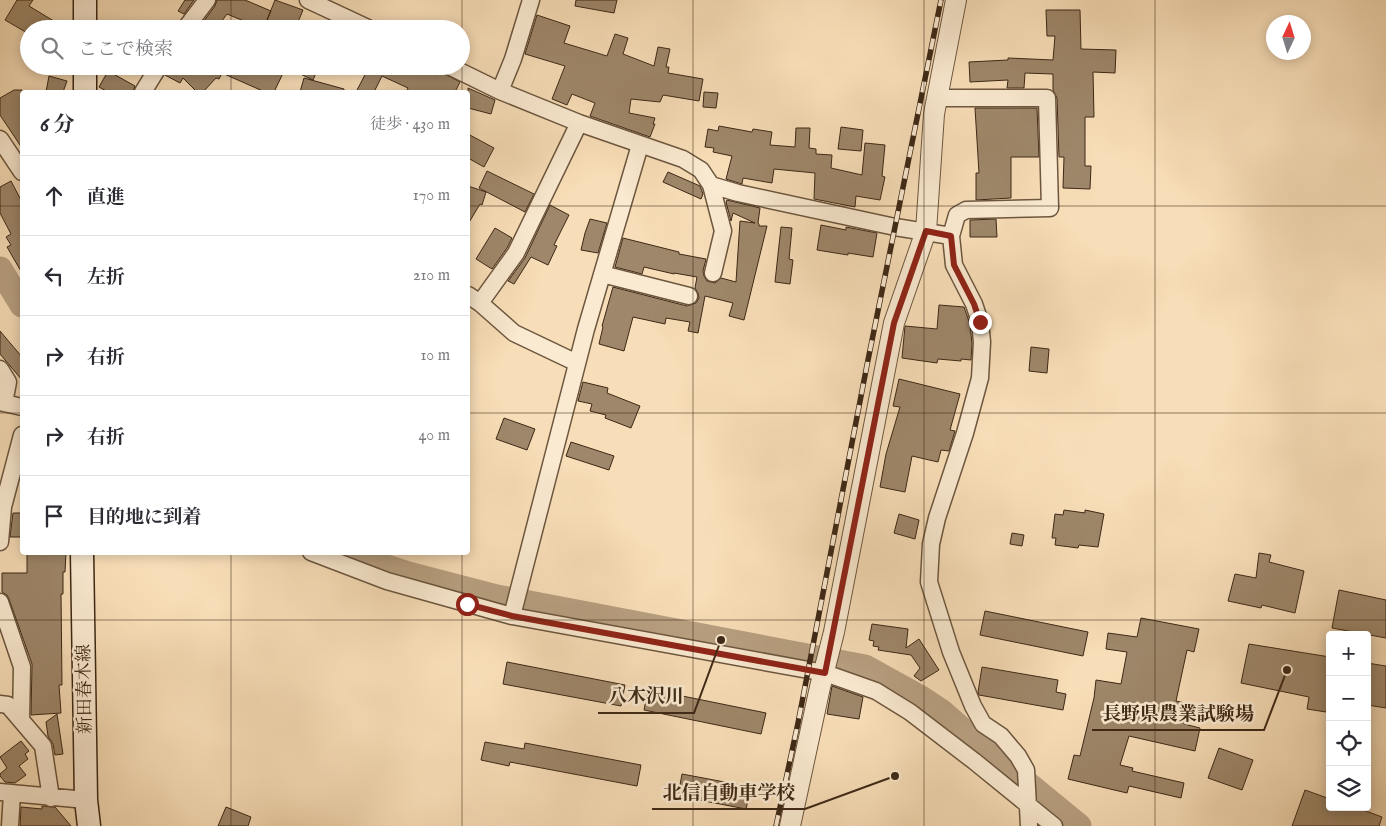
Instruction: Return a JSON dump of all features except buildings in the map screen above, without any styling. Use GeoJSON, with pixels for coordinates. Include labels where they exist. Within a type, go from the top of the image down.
{"type":"FeatureCollection","features":[{"type":"Feature","properties":{"kind":"main road"},"geometry":{"type":"LineString","coordinates":[[85,0],[85,20]]}},
{"type":"Feature","properties":{"kind":"main road"},"geometry":{"type":"LineString","coordinates":[[85,75],[85,90]]}},
{"type":"Feature","properties":{"kind":"main road","name":"新田春木線"},"geometry":{"type":"LineString","coordinates":[[82,555],[86,800],[89,826]]}},
{"type":"Feature","properties":{"kind":"street"},"geometry":{"type":"LineString","coordinates":[[192,20],[207,0]]}},
{"type":"Feature","properties":{"kind":"street"},"geometry":{"type":"LineString","coordinates":[[308,0],[351,20]]}},
{"type":"Feature","properties":{"kind":"street"},"geometry":{"type":"LineString","coordinates":[[500,91],[513,59],[531,0]]}},
{"type":"Feature","properties":{"kind":"street"},"geometry":{"type":"LineString","coordinates":[[790,826],[834,632],[894,323],[926,231],[934,114],[956,0]]}},
{"type":"Feature","properties":{"kind":"street"},"geometry":{"type":"LineString","coordinates":[[143,90],[153,75]]}},
{"type":"Feature","properties":{"kind":"street"},"geometry":{"type":"LineString","coordinates":[[467,75],[500,91],[579,123],[683,159],[701,170],[711,185],[723,231],[713,273]]}},
{"type":"Feature","properties":{"kind":"street"},"geometry":{"type":"LineString","coordinates":[[937,98],[1047,98],[1050,208],[966,210],[957,215],[951,236],[954,265],[974,304],[980,322],[982,342],[980,378],[965,432],[937,518],[931,544],[930,582],[951,652],[973,706],[983,724],[1001,736],[1018,756],[1026,770],[1029,826]]}},
{"type":"Feature","properties":{"kind":"street"},"geometry":{"type":"LineString","coordinates":[[577,363],[514,333],[474,299],[516,253],[579,123]]}},
{"type":"Feature","properties":{"kind":"street"},"geometry":{"type":"LineString","coordinates":[[0,138],[20,169]]}},
{"type":"Feature","properties":{"kind":"street"},"geometry":{"type":"LineString","coordinates":[[512,613],[577,363],[640,145]]}},
{"type":"Feature","properties":{"kind":"street"},"geometry":{"type":"LineString","coordinates":[[711,185],[738,193],[895,227],[951,236]]}},
{"type":"Feature","properties":{"kind":"street"},"geometry":{"type":"LineString","coordinates":[[602,274],[689,296]]}},
{"type":"Feature","properties":{"kind":"street"},"geometry":{"type":"LineString","coordinates":[[0,368],[8,382],[2,402],[20,407]]}},
{"type":"Feature","properties":{"kind":"street"},"geometry":{"type":"LineString","coordinates":[[0,542],[3,507],[20,442]]}},
{"type":"Feature","properties":{"kind":"street"},"geometry":{"type":"LineString","coordinates":[[320,555],[387,580],[512,613],[825,673],[876,692],[910,712],[1027,802],[1054,826]]}},
{"type":"Feature","properties":{"kind":"street"},"geometry":{"type":"LineString","coordinates":[[0,602],[22,667],[21,720]]}},
{"type":"Feature","properties":{"kind":"street"},"geometry":{"type":"LineString","coordinates":[[3,702],[43,746],[52,798]]}},
{"type":"Feature","properties":{"kind":"street"},"geometry":{"type":"LineString","coordinates":[[10,826],[6,792],[86,800]]}},
{"type":"Feature","properties":{"kind":"waterway"},"geometry":{"type":"LineString","coordinates":[[0,269],[20,302]]}},
{"type":"Feature","properties":{"kind":"waterway"},"geometry":{"type":"LineString","coordinates":[[349,555],[405,573],[497,597],[865,667],[942,712],[1079,826]]}},
{"type":"Feature","properties":{"kind":"railway"},"geometry":{"type":"LineString","coordinates":[[776,826],[941,0]]}},
{"type":"Feature","properties":{"kind":"place","name":"八木沢川"},"geometry":{"type":"Point","coordinates":[721,640]}},
{"type":"Feature","properties":{"kind":"place","name":"長野県農業試験場"},"geometry":{"type":"Point","coordinates":[1287,670]}},
{"type":"Feature","properties":{"kind":"place","name":"北信自動車学校"},"geometry":{"type":"Point","coordinates":[895,776]}},
{"type":"Feature","properties":{"kind":"route"},"geometry":{"type":"LineString","coordinates":[[467,604],[512,616],[647,639],[825,673],[894,323],[926,231],[951,236],[954,265],[974,304],[980,322]]}}]}
